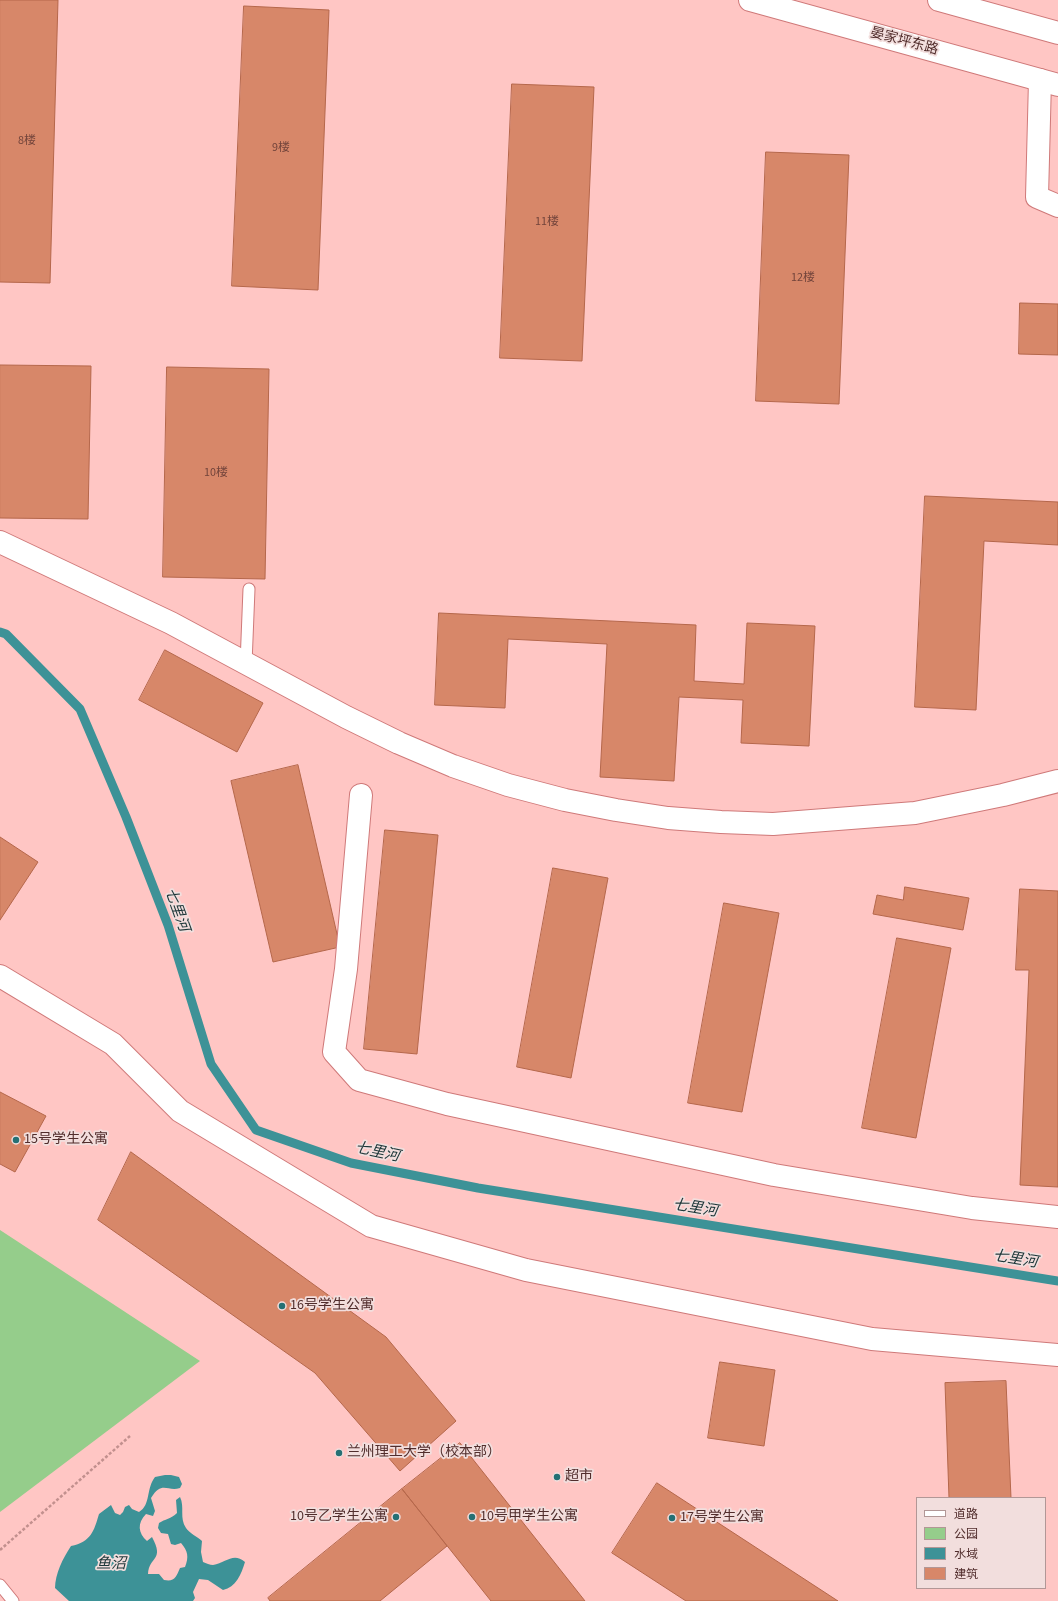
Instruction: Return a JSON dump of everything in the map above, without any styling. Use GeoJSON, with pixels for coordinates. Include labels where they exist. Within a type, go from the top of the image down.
{"type":"FeatureCollection","features":[{"type":"Feature","properties":{"kind":"main road","name":"晏家坪东路"},"geometry":{"type":"LineString","coordinates":[[750,0],[1049,82]]}},
{"type":"Feature","properties":{"kind":"main road"},"geometry":{"type":"LineString","coordinates":[[939,0],[1058,33]]}},
{"type":"Feature","properties":{"kind":"main road"},"geometry":{"type":"LineString","coordinates":[[1049,82],[1037,196],[1058,206]]}},
{"type":"Feature","properties":{"kind":"main road"},"geometry":{"type":"LineString","coordinates":[[0,542],[171,623],[346,717],[399,743],[453,766],[508,785],[565,800],[638,814],[668,818],[773,824],[915,812],[1003,795],[1058,781]]}},
{"type":"Feature","properties":{"kind":"main road"},"geometry":{"type":"LineString","coordinates":[[361,794],[346,969],[334,1052],[359,1080],[447,1104],[774,1175],[972,1208],[1058,1217]]}},
{"type":"Feature","properties":{"kind":"main road"},"geometry":{"type":"LineString","coordinates":[[0,976],[113,1044],[180,1111],[371,1226],[526,1270],[872,1339],[1058,1355]]}},
{"type":"Feature","properties":{"kind":"lane"},"geometry":{"type":"LineString","coordinates":[[246,664],[249,589]]}},
{"type":"Feature","properties":{"kind":"lane"},"geometry":{"type":"LineString","coordinates":[[0,1585],[13,1601]]}},
{"type":"Feature","properties":{"kind":"path"},"geometry":{"type":"LineString","coordinates":[[0,1550],[130,1436]]}},
{"type":"Feature","properties":{"kind":"green space"},"geometry":{"type":"Polygon","coordinates":[[[0,1230],[200,1361],[0,1512],[0,1230]]]}},
{"type":"Feature","properties":{"kind":"water","name":"鱼沼"},"geometry":{"type":"Polygon","coordinates":[[[165,1475],[179,1477],[182,1484],[180,1488],[158,1489],[151,1498],[155,1511],[153,1516],[146,1514],[141,1521],[140,1531],[142,1535],[147,1541],[152,1537],[157,1550],[157,1555],[149,1568],[148,1574],[159,1574],[164,1580],[171,1580],[176,1576],[180,1568],[185,1567],[187,1554],[181,1543],[175,1545],[171,1544],[168,1534],[161,1533],[158,1528],[159,1523],[177,1513],[176,1500],[180,1497],[182,1516],[186,1528],[189,1532],[202,1541],[201,1552],[203,1562],[213,1565],[229,1559],[237,1558],[245,1562],[235,1583],[223,1590],[208,1580],[199,1579],[193,1592],[195,1598],[193,1601],[69,1601],[55,1588],[55,1583],[60,1566],[71,1546],[83,1542],[91,1535],[99,1514],[111,1505],[115,1513],[120,1515],[125,1507],[129,1505],[132,1509],[139,1512],[143,1509],[147,1501],[152,1481],[155,1477],[165,1475]]]}},
{"type":"Feature","properties":{"kind":"building"},"geometry":{"type":"Polygon","coordinates":[[[0,0],[58,0],[50,283],[0,282],[0,0]]]}},
{"type":"Feature","properties":{"kind":"building"},"geometry":{"type":"Polygon","coordinates":[[[244,6],[329,10],[318,290],[232,286],[244,6]]]}},
{"type":"Feature","properties":{"kind":"building"},"geometry":{"type":"Polygon","coordinates":[[[512,84],[594,87],[582,361],[500,358],[512,84]]]}},
{"type":"Feature","properties":{"kind":"building"},"geometry":{"type":"Polygon","coordinates":[[[766,152],[849,155],[839,404],[756,401],[766,152]]]}},
{"type":"Feature","properties":{"kind":"building"},"geometry":{"type":"Polygon","coordinates":[[[1020,303],[1058,304],[1058,355],[1019,354],[1020,303]]]}},
{"type":"Feature","properties":{"kind":"building"},"geometry":{"type":"Polygon","coordinates":[[[0,365],[91,366],[88,519],[0,518],[0,365]]]}},
{"type":"Feature","properties":{"kind":"building"},"geometry":{"type":"Polygon","coordinates":[[[167,367],[269,369],[265,579],[163,577],[167,367]]]}},
{"type":"Feature","properties":{"kind":"building"},"geometry":{"type":"Polygon","coordinates":[[[925,496],[1058,502],[1058,545],[984,541],[976,710],[915,707],[925,496]]]}},
{"type":"Feature","properties":{"kind":"building"},"geometry":{"type":"Polygon","coordinates":[[[439,613],[696,625],[694,681],[744,684],[747,623],[815,626],[809,746],[741,743],[743,700],[679,697],[674,781],[600,777],[607,644],[508,639],[505,708],[435,705],[439,613]]]}},
{"type":"Feature","properties":{"kind":"building"},"geometry":{"type":"Polygon","coordinates":[[[165,650],[263,703],[237,752],[139,700],[165,650]]]}},
{"type":"Feature","properties":{"kind":"building"},"geometry":{"type":"Polygon","coordinates":[[[298,765],[340,947],[273,962],[231,781],[298,765]]]}},
{"type":"Feature","properties":{"kind":"building"},"geometry":{"type":"Polygon","coordinates":[[[385,830],[438,835],[417,1054],[364,1049],[385,830]]]}},
{"type":"Feature","properties":{"kind":"building"},"geometry":{"type":"Polygon","coordinates":[[[0,837],[38,862],[0,920],[0,837]]]}},
{"type":"Feature","properties":{"kind":"building"},"geometry":{"type":"Polygon","coordinates":[[[553,868],[608,878],[571,1078],[517,1067],[553,868]]]}},
{"type":"Feature","properties":{"kind":"building"},"geometry":{"type":"Polygon","coordinates":[[[905,887],[969,898],[963,930],[873,914],[877,895],[903,900],[905,887]]]}},
{"type":"Feature","properties":{"kind":"building"},"geometry":{"type":"Polygon","coordinates":[[[1020,889],[1058,891],[1058,1187],[1020,1185],[1029,970],[1016,970],[1020,889]]]}},
{"type":"Feature","properties":{"kind":"building"},"geometry":{"type":"Polygon","coordinates":[[[724,903],[779,913],[742,1112],[688,1103],[724,903]]]}},
{"type":"Feature","properties":{"kind":"building"},"geometry":{"type":"Polygon","coordinates":[[[897,938],[951,948],[916,1138],[862,1128],[897,938]]]}},
{"type":"Feature","properties":{"kind":"building","name":"15号学生公寓"},"geometry":{"type":"Polygon","coordinates":[[[0,1092],[46,1116],[15,1172],[0,1164],[0,1092]]]}},
{"type":"Feature","properties":{"kind":"building","name":"16号学生公寓"},"geometry":{"type":"Polygon","coordinates":[[[131,1152],[386,1337],[456,1421],[400,1471],[315,1373],[98,1220],[131,1152]]]}},
{"type":"Feature","properties":{"kind":"building"},"geometry":{"type":"Polygon","coordinates":[[[720,1362],[775,1370],[764,1446],[708,1438],[720,1362]]]}},
{"type":"Feature","properties":{"kind":"building"},"geometry":{"type":"Polygon","coordinates":[[[1006,1381],[1011,1497],[949,1497],[945,1383],[1006,1381]]]}},
{"type":"Feature","properties":{"kind":"building","name":"10号甲学生公寓"},"geometry":{"type":"Polygon","coordinates":[[[460,1443],[585,1601],[491,1601],[402,1489],[460,1443]]]}},
{"type":"Feature","properties":{"kind":"building","name":"17号学生公寓"},"geometry":{"type":"Polygon","coordinates":[[[657,1483],[838,1601],[686,1601],[612,1553],[657,1483]]]}},
{"type":"Feature","properties":{"kind":"building","name":"10号乙学生公寓"},"geometry":{"type":"Polygon","coordinates":[[[402,1489],[447,1546],[380,1601],[270,1601],[268,1598],[402,1489]]]}},
{"type":"Feature","properties":{"kind":"waterway","name":"七里河"},"geometry":{"type":"LineString","coordinates":[[0,632],[6,634],[80,709],[126,817],[168,925],[211,1064],[256,1130],[351,1163],[478,1188],[1058,1281]]}},
{"type":"Feature","properties":{"kind":"place","name":"15号学生公寓"},"geometry":{"type":"Point","coordinates":[16,1140]}},
{"type":"Feature","properties":{"kind":"place","name":"16号学生公寓"},"geometry":{"type":"Point","coordinates":[282,1306]}},
{"type":"Feature","properties":{"kind":"place","name":"兰州理工大学（校本部）"},"geometry":{"type":"Point","coordinates":[339,1453]}},
{"type":"Feature","properties":{"kind":"place","name":"超市"},"geometry":{"type":"Point","coordinates":[557,1477]}},
{"type":"Feature","properties":{"kind":"place","name":"10号乙学生公寓"},"geometry":{"type":"Point","coordinates":[396,1517]}},
{"type":"Feature","properties":{"kind":"place","name":"10号甲学生公寓"},"geometry":{"type":"Point","coordinates":[472,1517]}},
{"type":"Feature","properties":{"kind":"place","name":"17号学生公寓"},"geometry":{"type":"Point","coordinates":[672,1518]}}]}
